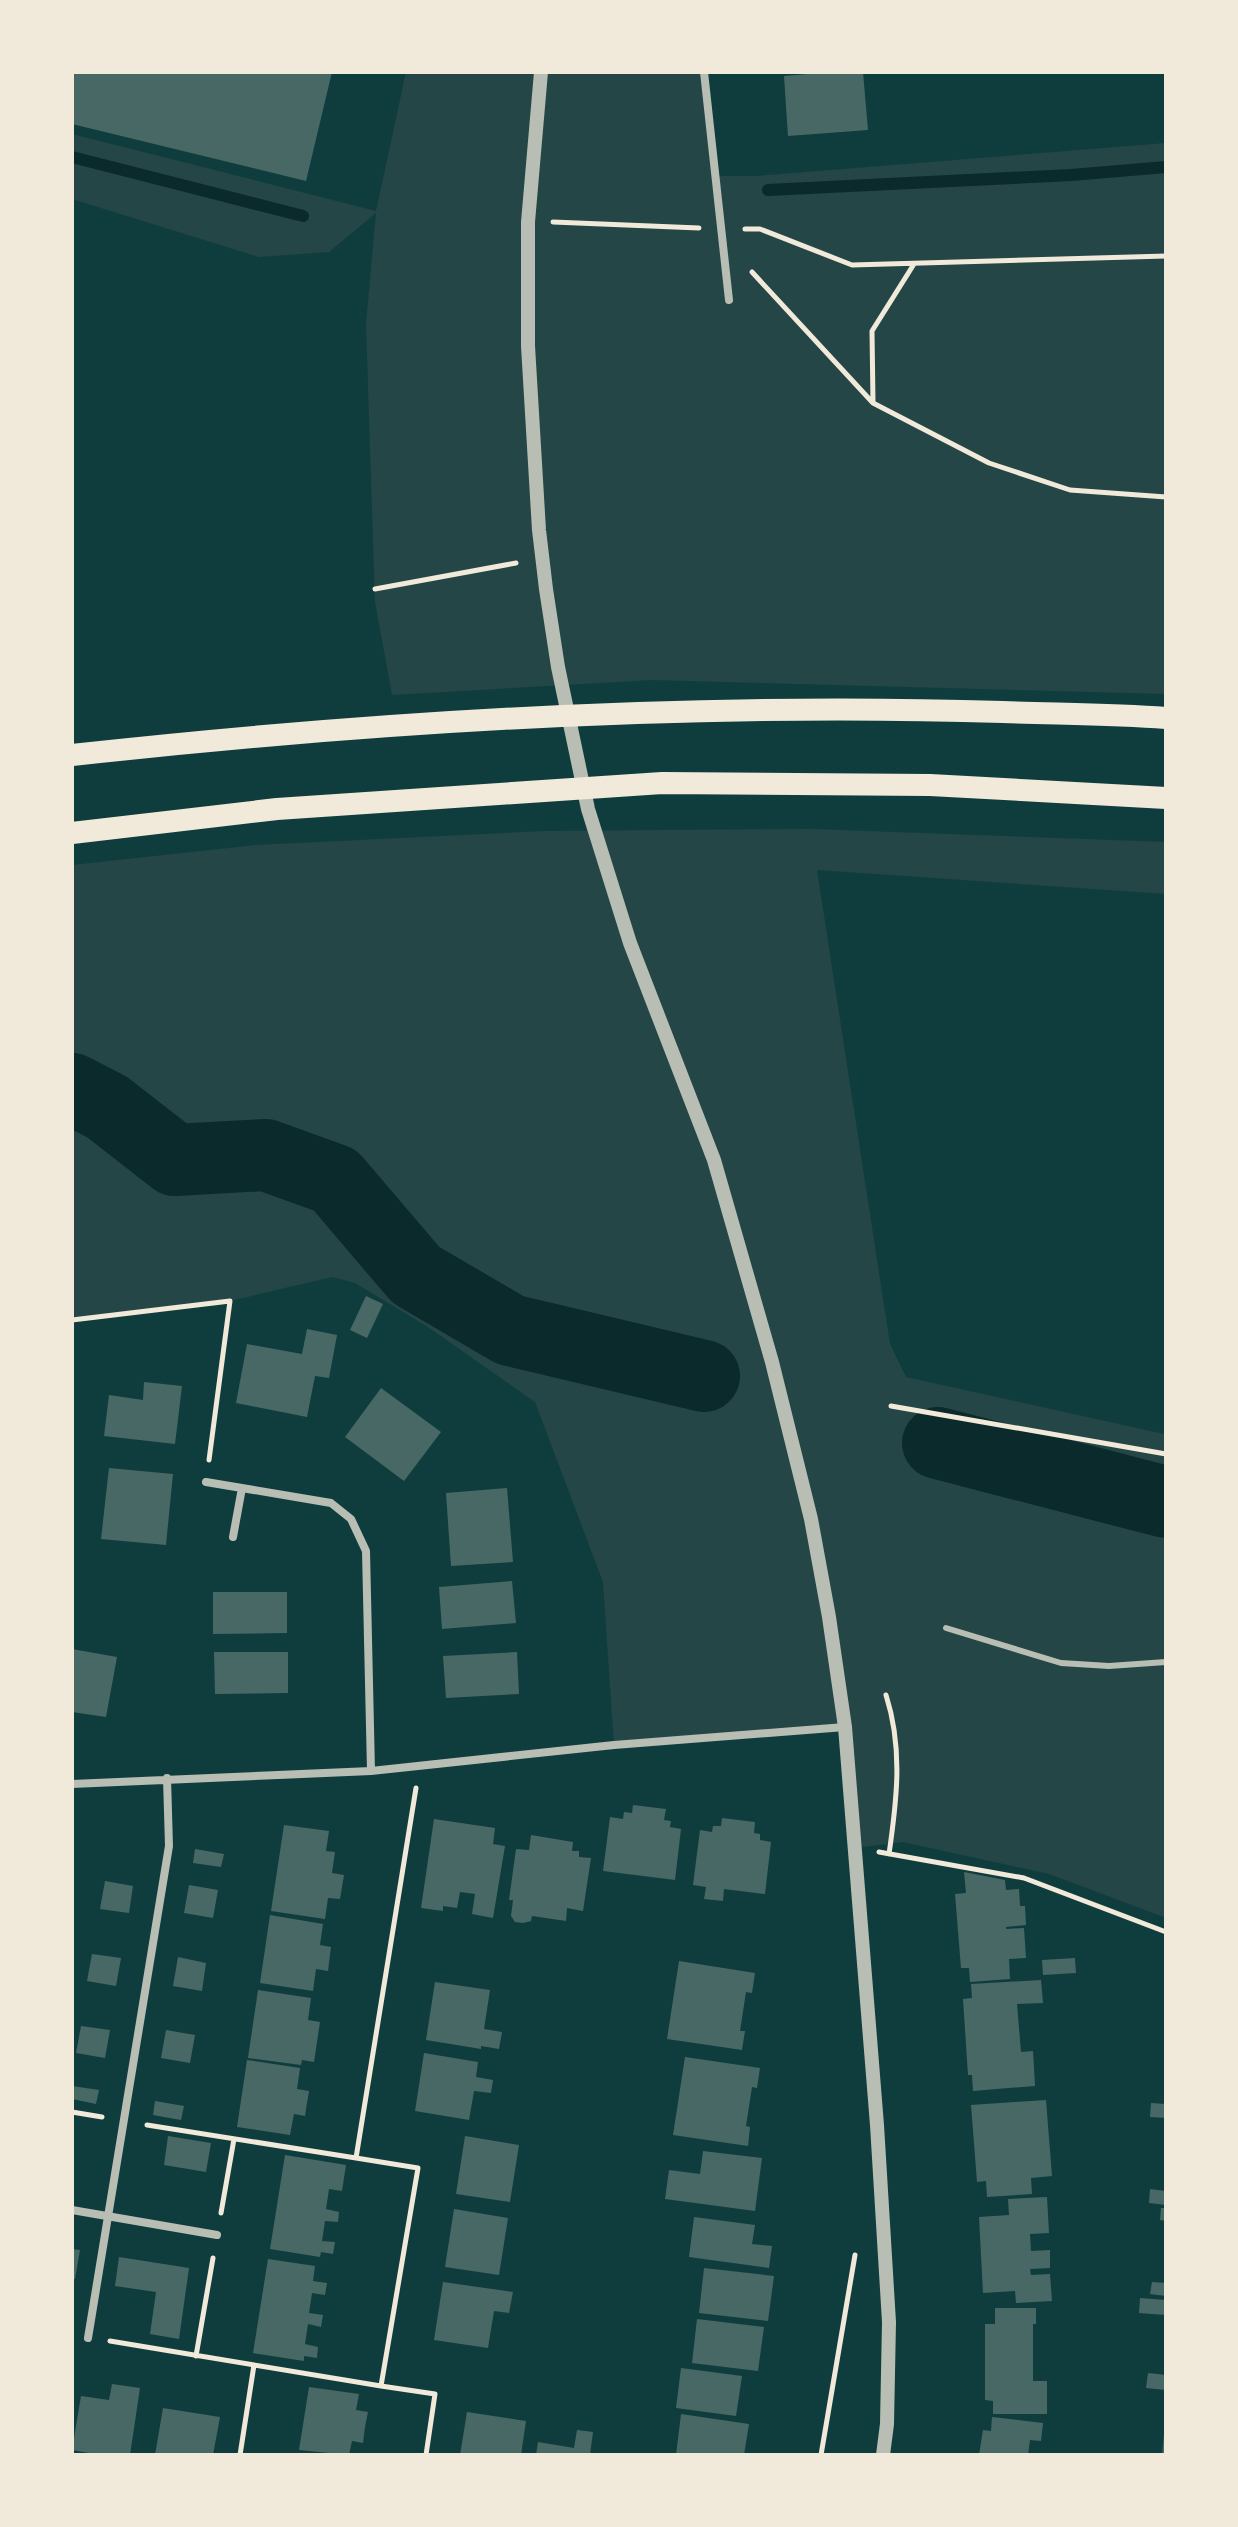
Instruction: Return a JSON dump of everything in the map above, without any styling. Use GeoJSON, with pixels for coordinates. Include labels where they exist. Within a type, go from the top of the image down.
{"type":"FeatureCollection","features":[{"type":"Feature","properties":{"kind":"highway"},"geometry":{"type":"LineString","coordinates":[[72,755],[249,736],[658,711],[892,708],[1166,718]]}},
{"type":"Feature","properties":{"kind":"highway"},"geometry":{"type":"LineString","coordinates":[[72,833],[277,809],[662,783],[930,785],[1166,798]]}},
{"type":"Feature","properties":{"kind":"street"},"geometry":{"type":"LineString","coordinates":[[541,72],[528,222],[528,346],[539,530],[546,589],[558,667],[588,809],[630,943],[714,1160],[772,1362],[811,1519],[845,1727],[877,2125],[889,2322],[887,2424],[883,2455]]}},
{"type":"Feature","properties":{"kind":"street"},"geometry":{"type":"LineString","coordinates":[[704,72],[729,300]]}},
{"type":"Feature","properties":{"kind":"street"},"geometry":{"type":"LineString","coordinates":[[206,1482],[331,1503],[351,1519],[366,1551],[371,1771]]}},
{"type":"Feature","properties":{"kind":"street"},"geometry":{"type":"LineString","coordinates":[[233,1537],[242,1488]]}},
{"type":"Feature","properties":{"kind":"street"},"geometry":{"type":"LineString","coordinates":[[72,1784],[371,1771],[614,1745],[845,1727]]}},
{"type":"Feature","properties":{"kind":"street"},"geometry":{"type":"LineString","coordinates":[[88,2338],[169,1846],[167,1778]]}},
{"type":"Feature","properties":{"kind":"street"},"geometry":{"type":"LineString","coordinates":[[72,2210],[217,2235]]}},
{"type":"Feature","properties":{"kind":"lane"},"geometry":{"type":"LineString","coordinates":[[946,1628],[1061,1663],[1109,1666],[1166,1662]]}},
{"type":"Feature","properties":{"kind":"path"},"geometry":{"type":"LineString","coordinates":[[574,221],[760,229],[852,265],[1166,256]]}},
{"type":"Feature","properties":{"kind":"path"},"geometry":{"type":"LineString","coordinates":[[722,239],[873,403],[989,463],[1070,490],[1166,497]]}},
{"type":"Feature","properties":{"kind":"path"},"geometry":{"type":"LineString","coordinates":[[873,403],[872,331],[914,263]]}},
{"type":"Feature","properties":{"kind":"path"},"geometry":{"type":"LineString","coordinates":[[375,589],[509,565]]}},
{"type":"Feature","properties":{"kind":"path"},"geometry":{"type":"LineString","coordinates":[[72,1320],[230,1301],[206,1482]]}},
{"type":"Feature","properties":{"kind":"path"},"geometry":{"type":"LineString","coordinates":[[891,1406],[1166,1454]]}},
{"type":"Feature","properties":{"kind":"path"},"geometry":{"type":"LineString","coordinates":[[886,1695],[893,1718],[899,1785],[889,1854],[1024,1878],[1166,1932]]}},
{"type":"Feature","properties":{"kind":"path"},"geometry":{"type":"LineString","coordinates":[[356,2158],[419,1767]]}},
{"type":"Feature","properties":{"kind":"path"},"geometry":{"type":"LineString","coordinates":[[124,2121],[418,2168],[381,2386]]}},
{"type":"Feature","properties":{"kind":"path"},"geometry":{"type":"LineString","coordinates":[[821,2455],[856,2251]]}},
{"type":"Feature","properties":{"kind":"path"},"geometry":{"type":"LineString","coordinates":[[88,2338],[435,2394],[426,2455]]}},
{"type":"Feature","properties":{"kind":"path"},"geometry":{"type":"LineString","coordinates":[[240,2455],[254,2365]]}},
{"type":"Feature","properties":{"kind":"shaded area"},"geometry":{"type":"Polygon","coordinates":[[[406,72],[704,72],[715,176],[757,176],[1166,143],[1166,694],[652,680],[392,695],[375,602],[366,324],[376,213],[329,252],[259,257],[72,199],[72,134],[376,211],[406,72]]]}},
{"type":"Feature","properties":{"kind":"shaded area"},"geometry":{"type":"Polygon","coordinates":[[[811,829],[1166,842],[1166,894],[817,870],[890,1344],[906,1377],[1164,1434],[1166,1430],[1166,1918],[1049,1874],[903,1842],[855,1848],[845,1727],[614,1745],[603,1582],[535,1402],[428,1327],[355,1283],[332,1277],[230,1301],[72,1320],[72,865],[256,845],[544,831],[811,829]]]}},
{"type":"Feature","properties":{"kind":"building"},"geometry":{"type":"Polygon","coordinates":[[[72,72],[332,72],[306,181],[72,124],[72,72]]]}},
{"type":"Feature","properties":{"kind":"building"},"geometry":{"type":"Polygon","coordinates":[[[863,72],[868,130],[788,136],[784,76],[863,72]]]}},
{"type":"Feature","properties":{"kind":"building"},"geometry":{"type":"Polygon","coordinates":[[[366,1296],[383,1304],[367,1338],[350,1330],[366,1296]]]}},
{"type":"Feature","properties":{"kind":"building"},"geometry":{"type":"Polygon","coordinates":[[[307,1329],[337,1335],[329,1378],[315,1376],[307,1417],[236,1403],[247,1344],[302,1354],[307,1329]]]}},
{"type":"Feature","properties":{"kind":"building"},"geometry":{"type":"Polygon","coordinates":[[[144,1382],[182,1386],[175,1444],[104,1436],[109,1395],[143,1400],[144,1382]]]}},
{"type":"Feature","properties":{"kind":"building"},"geometry":{"type":"Polygon","coordinates":[[[381,1388],[441,1432],[404,1481],[345,1437],[381,1388]]]}},
{"type":"Feature","properties":{"kind":"building"},"geometry":{"type":"Polygon","coordinates":[[[109,1468],[173,1474],[166,1545],[101,1539],[109,1468]]]}},
{"type":"Feature","properties":{"kind":"building"},"geometry":{"type":"Polygon","coordinates":[[[507,1488],[513,1562],[451,1566],[446,1493],[507,1488]]]}},
{"type":"Feature","properties":{"kind":"building"},"geometry":{"type":"Polygon","coordinates":[[[512,1581],[516,1623],[442,1629],[439,1587],[512,1581]]]}},
{"type":"Feature","properties":{"kind":"building"},"geometry":{"type":"Polygon","coordinates":[[[213,1592],[287,1592],[287,1633],[213,1634],[213,1592]]]}},
{"type":"Feature","properties":{"kind":"building"},"geometry":{"type":"Polygon","coordinates":[[[72,1649],[117,1657],[106,1717],[72,1712],[72,1649]]]}},
{"type":"Feature","properties":{"kind":"building"},"geometry":{"type":"Polygon","coordinates":[[[214,1652],[288,1652],[288,1693],[215,1694],[214,1652]]]}},
{"type":"Feature","properties":{"kind":"building"},"geometry":{"type":"Polygon","coordinates":[[[517,1652],[519,1694],[446,1698],[443,1656],[517,1652]]]}},
{"type":"Feature","properties":{"kind":"building"},"geometry":{"type":"Polygon","coordinates":[[[633,1805],[666,1809],[664,1820],[671,1821],[670,1827],[681,1829],[675,1880],[603,1871],[610,1817],[623,1819],[624,1812],[632,1813],[633,1805]]]}},
{"type":"Feature","properties":{"kind":"building"},"geometry":{"type":"Polygon","coordinates":[[[722,1818],[755,1822],[754,1833],[760,1834],[760,1840],[771,1842],[765,1894],[724,1889],[723,1901],[704,1899],[706,1887],[693,1885],[700,1830],[712,1832],[713,1826],[721,1826],[722,1818]]]}},
{"type":"Feature","properties":{"kind":"building"},"geometry":{"type":"Polygon","coordinates":[[[434,1819],[495,1828],[493,1844],[505,1846],[493,1918],[472,1914],[475,1894],[460,1892],[457,1908],[443,1906],[443,1911],[421,1908],[434,1819]]]}},
{"type":"Feature","properties":{"kind":"building"},"geometry":{"type":"Polygon","coordinates":[[[284,1825],[329,1831],[326,1851],[335,1852],[332,1873],[344,1875],[340,1899],[328,1898],[325,1919],[271,1911],[284,1825]]]}},
{"type":"Feature","properties":{"kind":"building"},"geometry":{"type":"Polygon","coordinates":[[[531,1835],[573,1842],[572,1851],[579,1851],[579,1857],[591,1858],[583,1911],[567,1908],[566,1921],[532,1916],[531,1921],[523,1923],[515,1922],[511,1916],[513,1900],[509,1900],[516,1849],[529,1850],[531,1835]]]}},
{"type":"Feature","properties":{"kind":"building"},"geometry":{"type":"Polygon","coordinates":[[[195,1849],[224,1854],[221,1867],[193,1863],[195,1849]]]}},
{"type":"Feature","properties":{"kind":"building"},"geometry":{"type":"Polygon","coordinates":[[[964,1872],[1005,1880],[1006,1890],[1019,1889],[1020,1906],[1025,1906],[1026,1925],[1006,1929],[1024,1928],[1026,1958],[1009,1959],[1010,1979],[970,1982],[969,1968],[961,1968],[955,1894],[966,1893],[964,1872]]]}},
{"type":"Feature","properties":{"kind":"building"},"geometry":{"type":"Polygon","coordinates":[[[105,1881],[133,1886],[129,1913],[100,1909],[105,1881]]]}},
{"type":"Feature","properties":{"kind":"building"},"geometry":{"type":"Polygon","coordinates":[[[189,1885],[218,1890],[213,1918],[184,1913],[189,1885]]]}},
{"type":"Feature","properties":{"kind":"building"},"geometry":{"type":"Polygon","coordinates":[[[270,1915],[323,1924],[320,1945],[331,1947],[328,1971],[316,1969],[313,1991],[260,1983],[270,1915]]]}},
{"type":"Feature","properties":{"kind":"building"},"geometry":{"type":"Polygon","coordinates":[[[92,1954],[121,1958],[116,1986],[87,1981],[92,1954]]]}},
{"type":"Feature","properties":{"kind":"building"},"geometry":{"type":"Polygon","coordinates":[[[178,1957],[206,1963],[202,1991],[173,1986],[178,1957]]]}},
{"type":"Feature","properties":{"kind":"building"},"geometry":{"type":"Polygon","coordinates":[[[1075,1958],[1076,1973],[1043,1975],[1042,1960],[1075,1958]]]}},
{"type":"Feature","properties":{"kind":"building"},"geometry":{"type":"Polygon","coordinates":[[[679,1961],[755,1973],[752,1993],[746,1992],[740,2031],[745,2031],[742,2050],[667,2039],[679,1961]]]}},
{"type":"Feature","properties":{"kind":"building"},"geometry":{"type":"Polygon","coordinates":[[[1041,1980],[1043,2003],[1017,2004],[1021,2052],[1033,2051],[1035,2086],[973,2091],[972,2075],[968,2075],[963,1999],[972,1998],[971,1984],[1041,1980]]]}},
{"type":"Feature","properties":{"kind":"building"},"geometry":{"type":"Polygon","coordinates":[[[435,1982],[490,1990],[484,2029],[502,2032],[499,2049],[426,2040],[435,1982]]]}},
{"type":"Feature","properties":{"kind":"building"},"geometry":{"type":"Polygon","coordinates":[[[258,1990],[311,1998],[308,2020],[320,2022],[314,2062],[302,2060],[301,2065],[248,2058],[258,1990]]]}},
{"type":"Feature","properties":{"kind":"building"},"geometry":{"type":"Polygon","coordinates":[[[81,2026],[110,2030],[105,2058],[76,2053],[81,2026]]]}},
{"type":"Feature","properties":{"kind":"building"},"geometry":{"type":"Polygon","coordinates":[[[166,2030],[195,2035],[190,2063],[161,2058],[166,2030]]]}},
{"type":"Feature","properties":{"kind":"building"},"geometry":{"type":"Polygon","coordinates":[[[424,2053],[478,2062],[476,2077],[493,2080],[491,2093],[474,2091],[469,2120],[415,2111],[424,2053]]]}},
{"type":"Feature","properties":{"kind":"building"},"geometry":{"type":"Polygon","coordinates":[[[685,2057],[760,2068],[757,2088],[752,2087],[746,2126],[750,2127],[748,2146],[673,2135],[685,2057]]]}},
{"type":"Feature","properties":{"kind":"building"},"geometry":{"type":"Polygon","coordinates":[[[247,2060],[300,2068],[297,2089],[309,2091],[305,2116],[294,2114],[290,2135],[237,2127],[247,2060]]]}},
{"type":"Feature","properties":{"kind":"building"},"geometry":{"type":"Polygon","coordinates":[[[72,2086],[99,2090],[96,2104],[72,2099],[72,2086]]]}},
{"type":"Feature","properties":{"kind":"building"},"geometry":{"type":"Polygon","coordinates":[[[1046,2100],[1052,2176],[1031,2178],[1032,2194],[987,2197],[986,2181],[977,2182],[971,2105],[1046,2100]]]}},
{"type":"Feature","properties":{"kind":"building"},"geometry":{"type":"Polygon","coordinates":[[[155,2101],[184,2106],[181,2120],[153,2115],[155,2101]]]}},
{"type":"Feature","properties":{"kind":"building"},"geometry":{"type":"Polygon","coordinates":[[[1151,2103],[1166,2104],[1166,2118],[1150,2117],[1151,2103]]]}},
{"type":"Feature","properties":{"kind":"building"},"geometry":{"type":"Polygon","coordinates":[[[168,2136],[211,2143],[206,2172],[164,2165],[168,2136]]]}},
{"type":"Feature","properties":{"kind":"building"},"geometry":{"type":"Polygon","coordinates":[[[465,2136],[519,2145],[510,2202],[456,2194],[465,2136]]]}},
{"type":"Feature","properties":{"kind":"building"},"geometry":{"type":"Polygon","coordinates":[[[703,2151],[762,2158],[755,2211],[665,2199],[669,2170],[700,2174],[703,2151]]]}},
{"type":"Feature","properties":{"kind":"building"},"geometry":{"type":"Polygon","coordinates":[[[285,2155],[346,2165],[342,2191],[329,2189],[326,2209],[339,2212],[338,2222],[325,2221],[322,2241],[335,2242],[333,2254],[321,2252],[320,2257],[270,2249],[285,2155]]]}},
{"type":"Feature","properties":{"kind":"building"},"geometry":{"type":"Polygon","coordinates":[[[1150,2189],[1166,2191],[1166,2205],[1149,2203],[1150,2189]]]}},
{"type":"Feature","properties":{"kind":"building"},"geometry":{"type":"Polygon","coordinates":[[[1047,2197],[1049,2233],[1030,2234],[1031,2251],[1050,2250],[1050,2268],[1030,2269],[1031,2275],[1050,2274],[1052,2301],[1016,2303],[1015,2291],[983,2293],[979,2217],[1009,2215],[1008,2199],[1047,2197]]]}},
{"type":"Feature","properties":{"kind":"building"},"geometry":{"type":"Polygon","coordinates":[[[1161,2208],[1166,2208],[1166,2221],[1160,2220],[1161,2208]]]}},
{"type":"Feature","properties":{"kind":"building"},"geometry":{"type":"Polygon","coordinates":[[[454,2209],[508,2218],[499,2275],[445,2267],[454,2209]]]}},
{"type":"Feature","properties":{"kind":"building"},"geometry":{"type":"Polygon","coordinates":[[[694,2217],[755,2225],[752,2244],[772,2246],[769,2268],[689,2257],[694,2217]]]}},
{"type":"Feature","properties":{"kind":"building"},"geometry":{"type":"Polygon","coordinates":[[[72,2249],[80,2250],[75,2279],[72,2279],[72,2249]]]}},
{"type":"Feature","properties":{"kind":"building"},"geometry":{"type":"Polygon","coordinates":[[[119,2257],[189,2268],[179,2339],[150,2334],[156,2292],[115,2286],[119,2257]]]}},
{"type":"Feature","properties":{"kind":"building"},"geometry":{"type":"Polygon","coordinates":[[[268,2259],[315,2266],[313,2281],[327,2283],[325,2295],[312,2293],[309,2313],[323,2315],[321,2327],[308,2324],[305,2344],[318,2347],[317,2358],[304,2356],[304,2361],[253,2353],[268,2259]]]}},
{"type":"Feature","properties":{"kind":"building"},"geometry":{"type":"Polygon","coordinates":[[[704,2268],[774,2276],[768,2321],[699,2313],[704,2268]]]}},
{"type":"Feature","properties":{"kind":"building"},"geometry":{"type":"Polygon","coordinates":[[[443,2282],[513,2292],[509,2313],[494,2311],[488,2348],[434,2340],[443,2282]]]}},
{"type":"Feature","properties":{"kind":"building"},"geometry":{"type":"Polygon","coordinates":[[[1152,2282],[1166,2283],[1166,2296],[1150,2294],[1152,2282]]]}},
{"type":"Feature","properties":{"kind":"building"},"geometry":{"type":"Polygon","coordinates":[[[1140,2298],[1166,2300],[1166,2315],[1139,2313],[1140,2298]]]}},
{"type":"Feature","properties":{"kind":"building"},"geometry":{"type":"Polygon","coordinates":[[[995,2308],[1036,2308],[1033,2381],[1047,2381],[1047,2414],[993,2414],[993,2401],[985,2400],[985,2324],[995,2324],[995,2308]]]}},
{"type":"Feature","properties":{"kind":"building"},"geometry":{"type":"Polygon","coordinates":[[[697,2319],[764,2327],[758,2371],[692,2363],[697,2319]]]}},
{"type":"Feature","properties":{"kind":"building"},"geometry":{"type":"Polygon","coordinates":[[[681,2368],[742,2376],[736,2416],[676,2408],[681,2368]]]}},
{"type":"Feature","properties":{"kind":"building"},"geometry":{"type":"Polygon","coordinates":[[[1148,2373],[1166,2375],[1166,2390],[1146,2388],[1148,2373]]]}},
{"type":"Feature","properties":{"kind":"building"},"geometry":{"type":"Polygon","coordinates":[[[112,2384],[140,2388],[130,2455],[100,2455],[72,2450],[81,2396],[109,2400],[112,2384]]]}},
{"type":"Feature","properties":{"kind":"building"},"geometry":{"type":"Polygon","coordinates":[[[309,2387],[359,2394],[356,2410],[368,2412],[363,2443],[352,2441],[349,2455],[299,2450],[309,2387]]]}},
{"type":"Feature","properties":{"kind":"building"},"geometry":{"type":"Polygon","coordinates":[[[163,2408],[220,2417],[213,2455],[155,2455],[163,2408]]]}},
{"type":"Feature","properties":{"kind":"building"},"geometry":{"type":"Polygon","coordinates":[[[467,2412],[526,2421],[521,2455],[460,2455],[467,2412]]]}},
{"type":"Feature","properties":{"kind":"building"},"geometry":{"type":"Polygon","coordinates":[[[681,2414],[749,2424],[744,2455],[676,2455],[681,2414]]]}},
{"type":"Feature","properties":{"kind":"building"},"geometry":{"type":"Polygon","coordinates":[[[992,2417],[1043,2423],[1041,2441],[1030,2440],[1028,2455],[979,2455],[983,2430],[991,2431],[992,2417]]]}},
{"type":"Feature","properties":{"kind":"building"},"geometry":{"type":"Polygon","coordinates":[[[577,2430],[593,2432],[590,2455],[536,2455],[538,2442],[574,2448],[577,2430]]]}},
{"type":"Feature","properties":{"kind":"building"},"geometry":{"type":"Polygon","coordinates":[[[1164,2435],[1166,2455],[1162,2455],[1164,2435]]]}},
{"type":"Feature","properties":{"kind":"waterway"},"geometry":{"type":"LineString","coordinates":[[72,157],[303,216]]}},
{"type":"Feature","properties":{"kind":"waterway"},"geometry":{"type":"LineString","coordinates":[[768,190],[1071,175],[1166,167]]}},
{"type":"Feature","properties":{"kind":"waterway"},"geometry":{"type":"LineString","coordinates":[[72,1089],[107,1107],[175,1160],[266,1155],[335,1180],[416,1275],[510,1330],[704,1376]]}},
{"type":"Feature","properties":{"kind":"waterway"},"geometry":{"type":"LineString","coordinates":[[938,1443],[1166,1502]]}}]}
